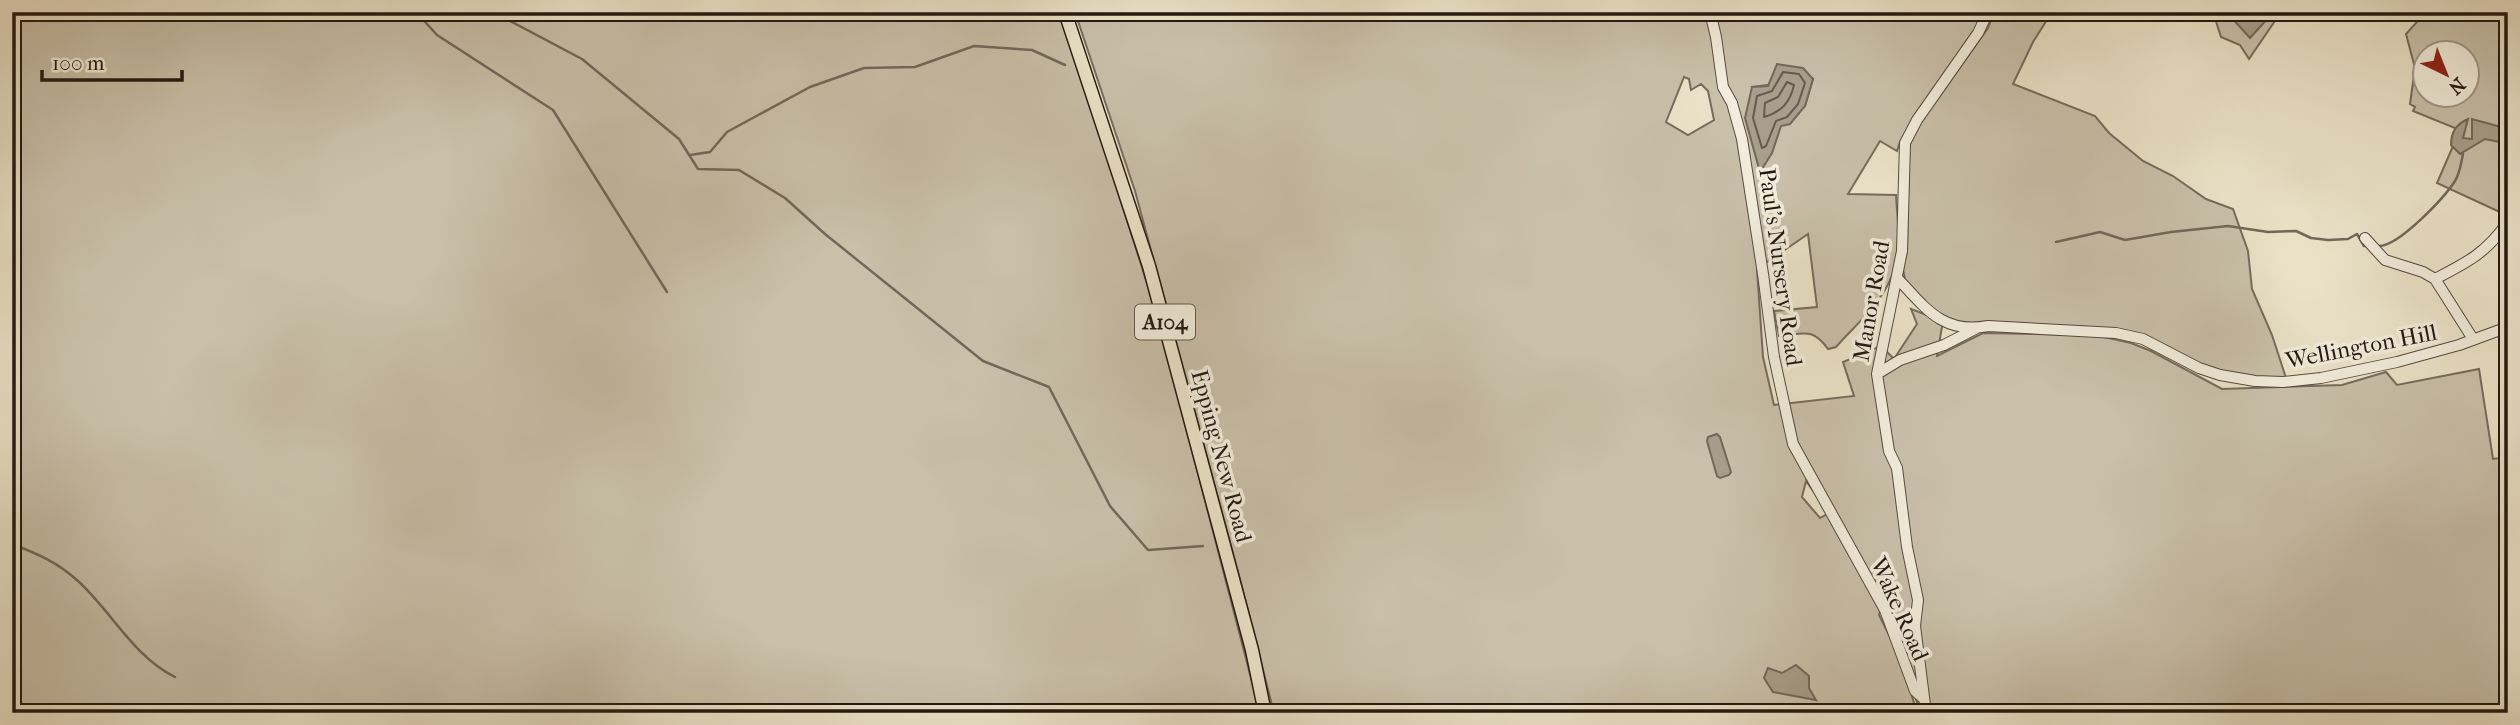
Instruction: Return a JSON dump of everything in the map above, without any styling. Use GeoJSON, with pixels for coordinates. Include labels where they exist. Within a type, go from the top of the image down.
{"type":"FeatureCollection","features":[{"type":"Feature","properties":{"kind":"main road","name":"Epping New Road"},"geometry":{"type":"LineString","coordinates":[[1065,12],[1149,266],[1252,650],[1265,713]]}},
{"type":"Feature","properties":{"kind":"street","name":"Paul's Nursery Road"},"geometry":{"type":"LineString","coordinates":[[1710,12],[1723,87],[1732,103],[1742,139],[1785,416],[1793,444],[1835,521]]}},
{"type":"Feature","properties":{"kind":"street","name":"Manor Road"},"geometry":{"type":"LineString","coordinates":[[1924,699],[1915,626],[1918,600],[1907,547],[1897,468],[1889,451],[1877,374],[1902,251],[1905,143],[1917,120],[1978,33],[1988,12]]}},
{"type":"Feature","properties":{"kind":"street"},"geometry":{"type":"LineString","coordinates":[[2435,279],[2472,260],[2494,242],[2508,222]]}},
{"type":"Feature","properties":{"kind":"street"},"geometry":{"type":"LineString","coordinates":[[2365,238],[2385,260],[2423,272],[2435,279],[2473,339]]}},
{"type":"Feature","properties":{"kind":"street","name":"Wellington Hill"},"geometry":{"type":"LineString","coordinates":[[1897,278],[1929,313],[1953,325],[1977,328]]}},
{"type":"Feature","properties":{"kind":"street","name":"Wellington Hill"},"geometry":{"type":"LineString","coordinates":[[1877,374],[1900,360],[1988,326],[2116,333],[2143,339],[2199,368],[2220,375],[2283,382],[2321,378],[2397,362],[2459,345],[2508,327]]}},
{"type":"Feature","properties":{"kind":"street","name":"Wake Road"},"geometry":{"type":"LineString","coordinates":[[1835,521],[1885,610],[1915,691],[1924,699],[1926,713]]}},
{"type":"Feature","properties":{"kind":"shaded area"},"geometry":{"type":"Polygon","coordinates":[[[12,12],[1061,12],[1157,315],[1260,713],[12,713],[12,12]]]}},
{"type":"Feature","properties":{"kind":"shaded area"},"geometry":{"type":"Polygon","coordinates":[[[1075,12],[1988,12],[1900,142],[1897,151],[1880,141],[1848,194],[1896,195],[1899,241],[1895,267],[1885,290],[1862,319],[1836,347],[1828,349],[1812,335],[1801,333],[1779,336],[1774,311],[1817,307],[1808,234],[1757,269],[1763,357],[1774,405],[1854,396],[1843,362],[1881,346],[1894,359],[1917,324],[1911,309],[1943,321],[1937,356],[1983,333],[2095,335],[2131,343],[2151,351],[2222,389],[2342,385],[2386,372],[2397,385],[2479,369],[2493,459],[2508,457],[2508,713],[1921,713],[1900,656],[1917,713],[1274,713],[1135,191],[1075,12]],[[1684,77],[1666,122],[1688,135],[1714,120],[1708,91],[1701,84],[1691,90],[1689,79],[1684,77]],[[1813,79],[1752,87],[1778,132],[1781,125],[1805,106],[1813,79]],[[1806,481],[1802,497],[1820,518],[1829,513],[1806,481]],[[1888,586],[1879,615],[1898,653],[1888,586]]]}},
{"type":"Feature","properties":{"kind":"shaded area"},"geometry":{"type":"Polygon","coordinates":[[[1994,12],[2052,12],[2033,42],[2013,84],[2095,116],[2109,133],[2143,161],[2173,176],[2206,199],[2233,209],[2248,251],[2252,289],[2272,335],[2286,378],[2219,373],[2133,334],[1945,321],[1912,291],[1903,269],[1907,251],[1909,147],[1915,130],[1988,28],[1994,12]]]}},
{"type":"Feature","properties":{"kind":"shaded area"},"geometry":{"type":"Polygon","coordinates":[[[2213,12],[2281,12],[2249,59],[2240,45],[2221,37],[2213,12]]]}},
{"type":"Feature","properties":{"kind":"shaded area"},"geometry":{"type":"Polygon","coordinates":[[[2426,12],[2508,12],[2508,209],[2502,213],[2437,183],[2460,130],[2413,111],[2414,108],[2482,108],[2482,38],[2412,38],[2412,57],[2406,34],[2426,12]]]}},
{"type":"Feature","properties":{"kind":"water"},"geometry":{"type":"Polygon","coordinates":[[[2230,12],[2258,12],[2269,17],[2250,38],[2230,16],[2230,12]]]}},
{"type":"Feature","properties":{"kind":"water"},"geometry":{"type":"Polygon","coordinates":[[[1777,64],[1803,68],[1813,79],[1805,106],[1790,124],[1781,126],[1772,153],[1760,172],[1745,118],[1752,87],[1768,86],[1777,64]]]}},
{"type":"Feature","properties":{"kind":"water"},"geometry":{"type":"Polygon","coordinates":[[[2468,119],[2463,138],[2472,139],[2472,119],[2505,128],[2500,142],[2485,139],[2460,154],[2451,145],[2452,136],[2458,126],[2468,119]]]}},
{"type":"Feature","properties":{"kind":"water"},"geometry":{"type":"Polygon","coordinates":[[[1717,434],[1731,472],[1720,478],[1717,476],[1707,441],[1708,437],[1717,434]]]}},
{"type":"Feature","properties":{"kind":"water"},"geometry":{"type":"Polygon","coordinates":[[[1796,665],[1809,676],[1809,688],[1816,700],[1773,692],[1764,678],[1768,668],[1782,673],[1796,665]]]}},
{"type":"Feature","properties":{"kind":"waterway"},"geometry":{"type":"LineString","coordinates":[[416,12],[437,35],[553,110],[667,292]]}},
{"type":"Feature","properties":{"kind":"waterway"},"geometry":{"type":"LineString","coordinates":[[493,12],[582,59],[679,139],[698,169],[739,170],[785,198],[825,234],[983,361],[1049,387],[1110,506],[1148,550],[1203,546]]}},
{"type":"Feature","properties":{"kind":"waterway"},"geometry":{"type":"LineString","coordinates":[[690,155],[710,152],[727,132],[810,87],[864,68],[915,67],[974,46],[1032,50],[1065,65]]}},
{"type":"Feature","properties":{"kind":"waterway"},"geometry":{"type":"LineString","coordinates":[[2379,246],[2388,244],[2409,230],[2441,198],[2457,178],[2463,154]]}},
{"type":"Feature","properties":{"kind":"waterway"},"geometry":{"type":"LineString","coordinates":[[2056,242],[2100,232],[2125,240],[2228,226],[2268,232],[2296,231],[2311,238],[2328,240],[2348,239],[2357,234],[2364,246],[2369,246]]}},
{"type":"Feature","properties":{"kind":"waterway"},"geometry":{"type":"LineString","coordinates":[[12,544],[47,559],[70,574],[90,593],[135,646],[175,677]]}}]}
